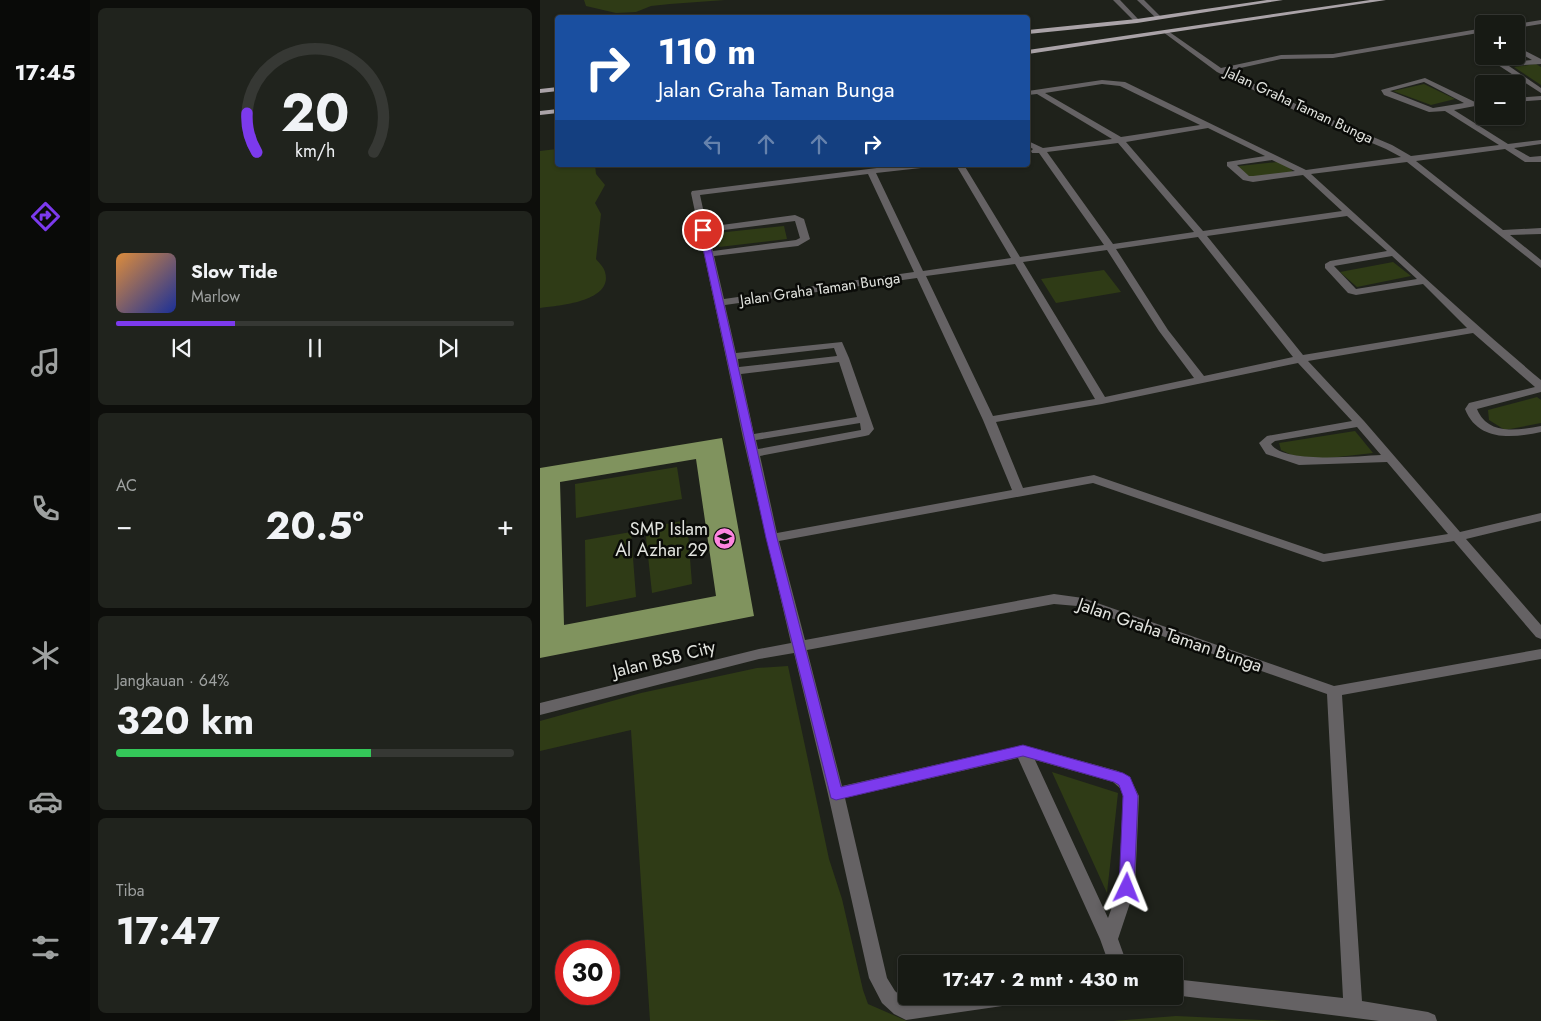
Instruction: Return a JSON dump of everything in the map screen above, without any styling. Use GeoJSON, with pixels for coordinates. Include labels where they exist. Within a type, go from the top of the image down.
{"type":"FeatureCollection","features":[{"type":"Feature","properties":{"kind":"main road"},"geometry":{"type":"LineString","coordinates":[[1030,32],[1137,21],[1280,0]]}},
{"type":"Feature","properties":{"kind":"main road"},"geometry":{"type":"LineString","coordinates":[[1030,52],[1383,0]]}},
{"type":"Feature","properties":{"kind":"main road"},"geometry":{"type":"LineString","coordinates":[[540,91],[555,89]]}},
{"type":"Feature","properties":{"kind":"main road"},"geometry":{"type":"LineString","coordinates":[[540,113],[555,110]]}},
{"type":"Feature","properties":{"kind":"street"},"geometry":{"type":"LineString","coordinates":[[1116,0],[1137,21]]}},
{"type":"Feature","properties":{"kind":"street"},"geometry":{"type":"LineString","coordinates":[[1140,0],[1159,18]]}},
{"type":"Feature","properties":{"kind":"street"},"geometry":{"type":"LineString","coordinates":[[1525,25],[1541,22]]}},
{"type":"Feature","properties":{"kind":"street","name":"Jalan Graha Taman Bunga"},"geometry":{"type":"LineString","coordinates":[[1166,32],[1220,70],[1297,108],[1389,147],[1408,158],[1541,265]]}},
{"type":"Feature","properties":{"kind":"street"},"geometry":{"type":"LineString","coordinates":[[1220,70],[1281,57],[1332,56],[1475,32]]}},
{"type":"Feature","properties":{"kind":"street"},"geometry":{"type":"LineString","coordinates":[[1525,53],[1540,62]]}},
{"type":"Feature","properties":{"kind":"street"},"geometry":{"type":"LineString","coordinates":[[1540,62],[1502,65],[1541,91]]}},
{"type":"Feature","properties":{"kind":"street"},"geometry":{"type":"LineString","coordinates":[[1472,104],[1425,80],[1384,90],[1387,93],[1432,110],[1475,104]]}},
{"type":"Feature","properties":{"kind":"street"},"geometry":{"type":"LineString","coordinates":[[1030,93],[1102,82],[1117,83],[1304,172],[1425,281],[1475,330],[1541,388]]}},
{"type":"Feature","properties":{"kind":"street"},"geometry":{"type":"LineString","coordinates":[[1037,92],[1120,140],[1200,234],[1300,359],[1360,423],[1541,634]]}},
{"type":"Feature","properties":{"kind":"street"},"geometry":{"type":"LineString","coordinates":[[1525,99],[1541,98]]}},
{"type":"Feature","properties":{"kind":"street"},"geometry":{"type":"LineString","coordinates":[[1447,109],[1541,170]]}},
{"type":"Feature","properties":{"kind":"street"},"geometry":{"type":"LineString","coordinates":[[1030,152],[1208,126]]}},
{"type":"Feature","properties":{"kind":"street","name":"Jalan Graha Taman Bunga"},"geometry":{"type":"LineString","coordinates":[[1275,157],[1230,164],[1246,178],[1541,142]]}},
{"type":"Feature","properties":{"kind":"street"},"geometry":{"type":"LineString","coordinates":[[1030,144],[1041,150],[1110,247],[1164,331],[1202,380]]}},
{"type":"Feature","properties":{"kind":"street"},"geometry":{"type":"LineString","coordinates":[[1528,160],[1541,159]]}},
{"type":"Feature","properties":{"kind":"street","name":"Jalan Graha Taman Bunga"},"geometry":{"type":"LineString","coordinates":[[904,167],[695,193],[772,538],[836,794],[878,978],[884,994],[892,1003],[906,1011],[950,1005]]}},
{"type":"Feature","properties":{"kind":"street"},"geometry":{"type":"LineString","coordinates":[[961,167],[1102,401]]}},
{"type":"Feature","properties":{"kind":"street","name":"Jalan Graha Taman Bunga"},"geometry":{"type":"LineString","coordinates":[[871,171],[989,420],[1019,493]]}},
{"type":"Feature","properties":{"kind":"street","name":"Jalan Graha Taman Bunga"},"geometry":{"type":"LineString","coordinates":[[719,303],[1349,213]]}},
{"type":"Feature","properties":{"kind":"street"},"geometry":{"type":"LineString","coordinates":[[703,230],[795,218],[799,219],[804,239],[798,243],[709,254]]}},
{"type":"Feature","properties":{"kind":"street"},"geometry":{"type":"LineString","coordinates":[[1501,233],[1541,231]]}},
{"type":"Feature","properties":{"kind":"street"},"geometry":{"type":"LineString","coordinates":[[1529,256],[1541,253]]}},
{"type":"Feature","properties":{"kind":"street"},"geometry":{"type":"LineString","coordinates":[[1394,254],[1330,264],[1328,266],[1352,291],[1356,292],[1425,281]]}},
{"type":"Feature","properties":{"kind":"street"},"geometry":{"type":"LineString","coordinates":[[989,420],[1102,401],[1300,359],[1475,330]]}},
{"type":"Feature","properties":{"kind":"street"},"geometry":{"type":"LineString","coordinates":[[731,357],[832,343],[840,344],[868,429],[865,433],[753,454]]}},
{"type":"Feature","properties":{"kind":"street"},"geometry":{"type":"LineString","coordinates":[[734,371],[844,358]]}},
{"type":"Feature","properties":{"kind":"street"},"geometry":{"type":"LineString","coordinates":[[1541,388],[1473,405],[1472,409],[1478,420],[1496,433],[1514,434],[1541,429]]}},
{"type":"Feature","properties":{"kind":"street"},"geometry":{"type":"LineString","coordinates":[[749,438],[864,419]]}},
{"type":"Feature","properties":{"kind":"street"},"geometry":{"type":"LineString","coordinates":[[1360,423],[1271,438],[1265,443],[1266,448],[1282,457],[1300,461],[1390,458]]}},
{"type":"Feature","properties":{"kind":"street"},"geometry":{"type":"LineString","coordinates":[[772,538],[1086,480],[1099,480],[1323,558],[1456,537],[1541,517]]}},
{"type":"Feature","properties":{"kind":"street","name":"Jalan Graha Taman Bunga"},"geometry":{"type":"LineString","coordinates":[[798,648],[1054,598],[1078,601],[1334,691],[1541,654]]}},
{"type":"Feature","properties":{"kind":"street","name":"Jalan BSB City"},"geometry":{"type":"LineString","coordinates":[[540,709],[752,656],[798,648]]}},
{"type":"Feature","properties":{"kind":"street"},"geometry":{"type":"LineString","coordinates":[[1334,691],[1353,1008]]}},
{"type":"Feature","properties":{"kind":"street"},"geometry":{"type":"LineString","coordinates":[[1023,751],[1115,955]]}},
{"type":"Feature","properties":{"kind":"street"},"geometry":{"type":"LineString","coordinates":[[836,794],[1023,751],[1118,777],[1125,781],[1131,796],[1127,888],[1109,939]]}},
{"type":"Feature","properties":{"kind":"street"},"geometry":{"type":"LineString","coordinates":[[1183,989],[1353,1008],[1428,1021]]}},
{"type":"Feature","properties":{"kind":"green space"},"geometry":{"type":"Polygon","coordinates":[[[584,0],[725,0],[651,6],[636,12],[616,13],[586,6],[584,0]]]}},
{"type":"Feature","properties":{"kind":"green space"},"geometry":{"type":"Polygon","coordinates":[[[1536,64],[1541,67],[1541,85],[1514,67],[1536,64]]]}},
{"type":"Feature","properties":{"kind":"green space"},"geometry":{"type":"Polygon","coordinates":[[[1424,84],[1455,99],[1431,105],[1393,91],[1424,84]]]}},
{"type":"Feature","properties":{"kind":"green space"},"geometry":{"type":"Polygon","coordinates":[[[555,149],[555,167],[595,167],[596,174],[605,185],[595,203],[601,214],[596,259],[605,272],[605,282],[601,290],[582,301],[540,308],[540,151],[555,149]]]}},
{"type":"Feature","properties":{"kind":"green space"},"geometry":{"type":"Polygon","coordinates":[[[1278,162],[1288,166],[1294,173],[1250,178],[1239,171],[1239,166],[1278,162]]]}},
{"type":"Feature","properties":{"kind":"green space"},"geometry":{"type":"Polygon","coordinates":[[[784,226],[787,239],[719,247],[717,233],[784,226]]]}},
{"type":"Feature","properties":{"kind":"green space"},"geometry":{"type":"Polygon","coordinates":[[[1393,262],[1411,276],[1357,287],[1340,272],[1393,262]]]}},
{"type":"Feature","properties":{"kind":"green space"},"geometry":{"type":"Polygon","coordinates":[[[1104,270],[1121,292],[1056,303],[1041,279],[1104,270]]]}},
{"type":"Feature","properties":{"kind":"green space"},"geometry":{"type":"Polygon","coordinates":[[[1537,397],[1541,400],[1541,423],[1505,430],[1489,420],[1488,410],[1537,397]]]}},
{"type":"Feature","properties":{"kind":"green space"},"geometry":{"type":"Polygon","coordinates":[[[1355,431],[1373,453],[1320,459],[1298,458],[1281,450],[1279,443],[1355,431]]]}},
{"type":"Feature","properties":{"kind":"green space"},"geometry":{"type":"Polygon","coordinates":[[[677,467],[682,499],[576,518],[575,484],[677,467]]]}},
{"type":"Feature","properties":{"kind":"green space"},"geometry":{"type":"Polygon","coordinates":[[[687,520],[692,584],[652,593],[645,528],[687,520]]]}},
{"type":"Feature","properties":{"kind":"green space"},"geometry":{"type":"Polygon","coordinates":[[[631,532],[636,597],[586,607],[585,540],[631,532]]]}},
{"type":"Feature","properties":{"kind":"green space"},"geometry":{"type":"Polygon","coordinates":[[[788,666],[829,859],[842,899],[863,990],[868,1004],[907,1021],[650,1021],[631,730],[540,751],[540,721],[641,693],[757,668],[788,666]]]}},
{"type":"Feature","properties":{"kind":"green space"},"geometry":{"type":"Polygon","coordinates":[[[1052,772],[1118,793],[1107,893],[1052,772]]]}},
{"type":"Feature","properties":{"kind":"green space"},"geometry":{"type":"Polygon","coordinates":[[[1176,1016],[1284,1021],[1113,1021],[1176,1016]]]}},
{"type":"Feature","properties":{"kind":"building","name":"SMP Islam Al Azhar 29"},"geometry":{"type":"Polygon","coordinates":[[[722,438],[754,616],[540,658],[540,468],[722,438]],[[696,459],[560,482],[564,625],[716,596],[696,459]]]}},
{"type":"Feature","properties":{"kind":"place","name":"SMP Islam Al Azhar 29"},"geometry":{"type":"Point","coordinates":[724,539]}},
{"type":"Feature","properties":{"kind":"route"},"geometry":{"type":"LineString","coordinates":[[703,230],[772,538],[836,794],[1023,751],[1118,777],[1125,781],[1131,796],[1127,888]]}}]}
